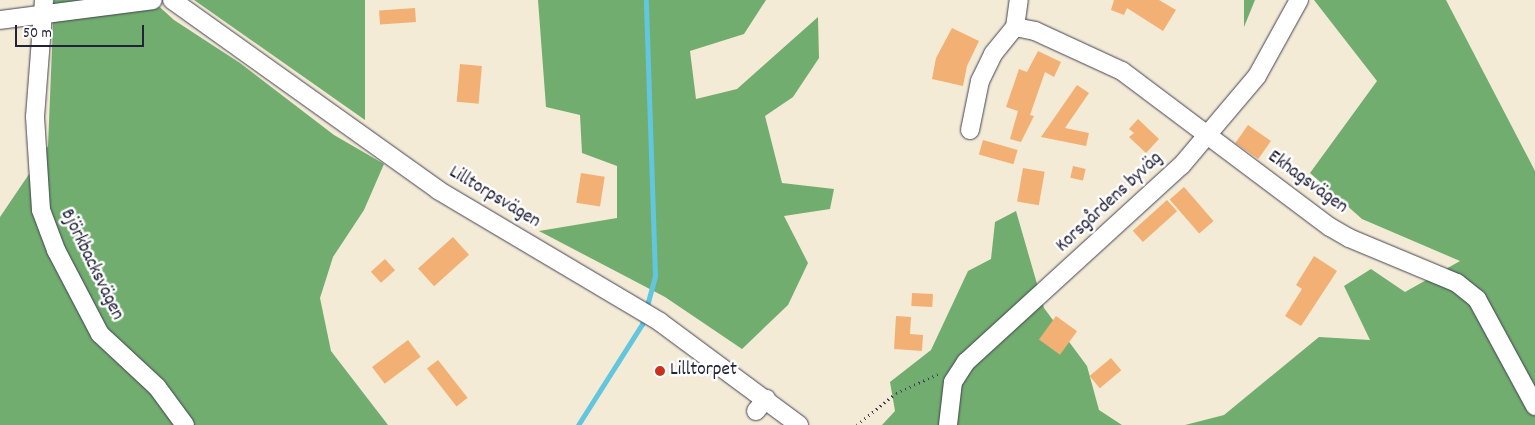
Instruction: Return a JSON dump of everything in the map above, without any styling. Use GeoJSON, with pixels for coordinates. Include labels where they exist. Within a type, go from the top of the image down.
{"type":"FeatureCollection","features":[{"type":"Feature","properties":{"kind":"street"},"geometry":{"type":"LineString","coordinates":[[0,20],[44,7],[153,0]]}},
{"type":"Feature","properties":{"kind":"street","name":"Lilltorpsvägen"},"geometry":{"type":"LineString","coordinates":[[172,0],[438,190],[657,329],[761,405],[799,425]]}},
{"type":"Feature","properties":{"kind":"street"},"geometry":{"type":"LineString","coordinates":[[970,130],[980,82],[993,54],[1015,27],[1019,0]]}},
{"type":"Feature","properties":{"kind":"street","name":"Korsgårdens byväg"},"geometry":{"type":"LineString","coordinates":[[948,425],[953,382],[958,372],[1004,326],[1160,188],[1257,76],[1299,0]]}},
{"type":"Feature","properties":{"kind":"street","name":"Björkbacksvägen"},"geometry":{"type":"LineString","coordinates":[[44,7],[35,117],[38,184],[44,218],[60,259],[100,334],[157,387],[185,425]]}},
{"type":"Feature","properties":{"kind":"street","name":"Ekhagsvägen"},"geometry":{"type":"LineString","coordinates":[[1015,27],[1035,31],[1122,71],[1205,136],[1349,238],[1440,275],[1472,295],[1489,320],[1535,406]]}},
{"type":"Feature","properties":{"kind":"path"},"geometry":{"type":"LineString","coordinates":[[857,425],[896,393],[925,378],[958,372]]}},
{"type":"Feature","properties":{"kind":"green space"},"geometry":{"type":"Polygon","coordinates":[[[54,0],[152,0],[174,20],[240,63],[334,135],[384,164],[364,210],[333,257],[320,298],[331,351],[388,425],[0,425],[0,217],[48,146],[54,0]]]}},
{"type":"Feature","properties":{"kind":"green space"},"geometry":{"type":"Polygon","coordinates":[[[194,0],[365,0],[365,120],[194,0]]]}},
{"type":"Feature","properties":{"kind":"green space"},"geometry":{"type":"Polygon","coordinates":[[[538,0],[766,0],[744,34],[690,51],[696,99],[737,89],[818,17],[819,58],[793,97],[765,116],[782,183],[834,189],[830,209],[784,216],[808,263],[788,305],[742,349],[665,297],[539,231],[617,218],[617,166],[582,153],[580,115],[546,107],[538,0]]]}},
{"type":"Feature","properties":{"kind":"green space"},"geometry":{"type":"Polygon","coordinates":[[[1244,0],[1255,0],[1244,27],[1244,0]]]}},
{"type":"Feature","properties":{"kind":"green space"},"geometry":{"type":"Polygon","coordinates":[[[1314,0],[1446,0],[1535,171],[1535,425],[1185,425],[1224,415],[1319,337],[1370,340],[1344,286],[1371,269],[1405,292],[1460,261],[1362,219],[1310,173],[1377,81],[1314,0]]]}},
{"type":"Feature","properties":{"kind":"green space"},"geometry":{"type":"Polygon","coordinates":[[[1016,211],[1044,308],[1087,366],[1099,410],[1122,425],[882,425],[895,411],[890,382],[931,350],[968,271],[991,259],[995,222],[1016,211]]]}},
{"type":"Feature","properties":{"kind":"building"},"geometry":{"type":"Polygon","coordinates":[[[1114,0],[1159,0],[1176,10],[1163,31],[1127,8],[1124,15],[1111,10],[1114,0]]]}},
{"type":"Feature","properties":{"kind":"building"},"geometry":{"type":"Polygon","coordinates":[[[415,8],[416,22],[380,24],[379,11],[415,8]]]}},
{"type":"Feature","properties":{"kind":"building"},"geometry":{"type":"Polygon","coordinates":[[[952,28],[979,41],[967,66],[963,86],[932,79],[936,58],[952,28]]]}},
{"type":"Feature","properties":{"kind":"building"},"geometry":{"type":"Polygon","coordinates":[[[1038,51],[1061,62],[1054,77],[1045,72],[1030,115],[1034,116],[1021,142],[1010,139],[1018,111],[1006,107],[1019,69],[1027,72],[1038,51]]]}},
{"type":"Feature","properties":{"kind":"building"},"geometry":{"type":"Polygon","coordinates":[[[460,64],[482,66],[479,104],[457,102],[460,64]]]}},
{"type":"Feature","properties":{"kind":"building"},"geometry":{"type":"Polygon","coordinates":[[[1077,85],[1089,93],[1065,128],[1089,133],[1086,146],[1041,137],[1077,85]]]}},
{"type":"Feature","properties":{"kind":"building"},"geometry":{"type":"Polygon","coordinates":[[[1138,119],[1159,139],[1146,153],[1129,137],[1134,133],[1129,129],[1138,119]]]}},
{"type":"Feature","properties":{"kind":"building"},"geometry":{"type":"Polygon","coordinates":[[[1248,125],[1271,141],[1258,159],[1235,143],[1248,125]]]}},
{"type":"Feature","properties":{"kind":"building"},"geometry":{"type":"Polygon","coordinates":[[[983,140],[1018,150],[1013,164],[979,154],[983,140]]]}},
{"type":"Feature","properties":{"kind":"building"},"geometry":{"type":"Polygon","coordinates":[[[1073,166],[1086,169],[1083,181],[1070,178],[1073,166]]]}},
{"type":"Feature","properties":{"kind":"building"},"geometry":{"type":"Polygon","coordinates":[[[1023,168],[1045,172],[1039,205],[1017,201],[1023,168]]]}},
{"type":"Feature","properties":{"kind":"building"},"geometry":{"type":"Polygon","coordinates":[[[581,173],[605,177],[600,206],[576,203],[581,173]]]}},
{"type":"Feature","properties":{"kind":"building"},"geometry":{"type":"Polygon","coordinates":[[[1184,187],[1214,221],[1199,233],[1170,199],[1184,187]]]}},
{"type":"Feature","properties":{"kind":"building"},"geometry":{"type":"Polygon","coordinates":[[[1167,200],[1177,211],[1143,242],[1133,231],[1167,200]]]}},
{"type":"Feature","properties":{"kind":"building"},"geometry":{"type":"Polygon","coordinates":[[[453,237],[469,255],[434,286],[418,268],[453,237]]]}},
{"type":"Feature","properties":{"kind":"building"},"geometry":{"type":"Polygon","coordinates":[[[1314,256],[1337,271],[1301,326],[1285,316],[1302,289],[1296,285],[1314,256]]]}},
{"type":"Feature","properties":{"kind":"building"},"geometry":{"type":"Polygon","coordinates":[[[385,259],[395,270],[381,283],[371,272],[385,259]]]}},
{"type":"Feature","properties":{"kind":"building"},"geometry":{"type":"Polygon","coordinates":[[[912,293],[933,294],[932,307],[911,306],[912,293]]]}},
{"type":"Feature","properties":{"kind":"building"},"geometry":{"type":"Polygon","coordinates":[[[896,316],[911,317],[910,334],[923,335],[922,351],[894,349],[896,316]]]}},
{"type":"Feature","properties":{"kind":"building"},"geometry":{"type":"Polygon","coordinates":[[[1056,316],[1077,331],[1060,355],[1039,339],[1056,316]]]}},
{"type":"Feature","properties":{"kind":"building"},"geometry":{"type":"Polygon","coordinates":[[[408,340],[421,357],[385,384],[372,367],[408,340]]]}},
{"type":"Feature","properties":{"kind":"building"},"geometry":{"type":"Polygon","coordinates":[[[1111,358],[1121,370],[1100,388],[1090,376],[1111,358]]]}},
{"type":"Feature","properties":{"kind":"building"},"geometry":{"type":"Polygon","coordinates":[[[438,360],[468,398],[457,406],[427,369],[438,360]]]}},
{"type":"Feature","properties":{"kind":"waterway"},"geometry":{"type":"LineString","coordinates":[[578,425],[642,324],[655,276],[646,0]]}},
{"type":"Feature","properties":{"kind":"place","name":"Lilltorpet"},"geometry":{"type":"Point","coordinates":[660,371]}}]}
